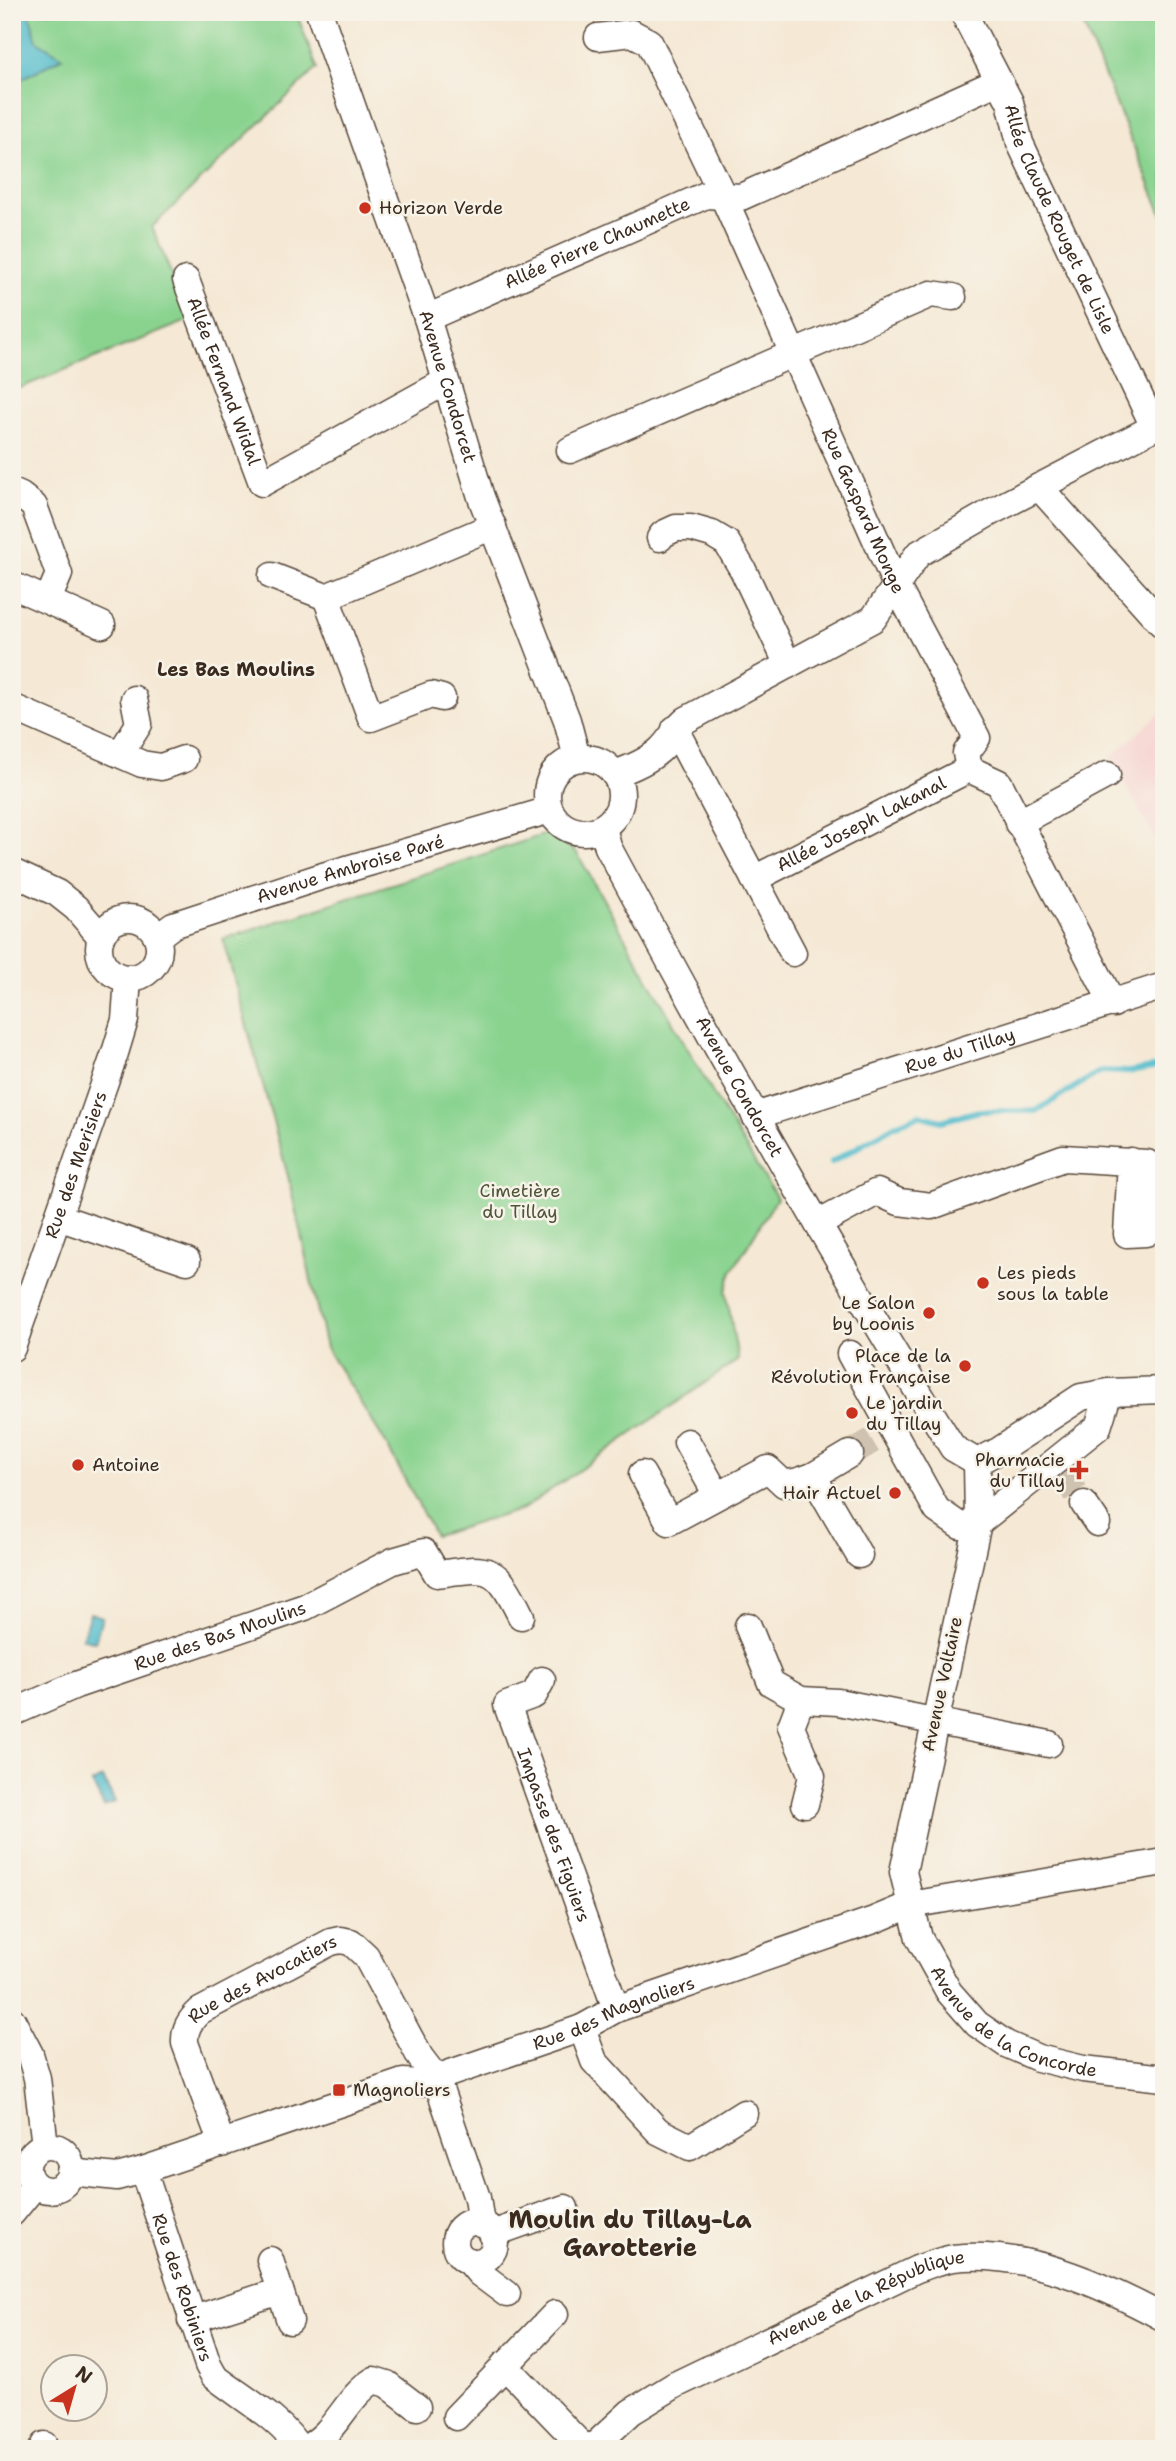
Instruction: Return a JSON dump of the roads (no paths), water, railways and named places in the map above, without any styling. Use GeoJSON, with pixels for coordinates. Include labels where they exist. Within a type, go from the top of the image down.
{"type":"FeatureCollection","features":[{"type":"Feature","properties":{"kind":"street","name":"Avenue Condorcet"},"geometry":{"type":"LineString","coordinates":[[319,12],[426,318],[481,497],[567,720],[577,758]]}},
{"type":"Feature","properties":{"kind":"street","name":"Allée Claude Rouget de Lisle"},"geometry":{"type":"LineString","coordinates":[[964,12],[1010,103],[1020,143],[1159,424]]}},
{"type":"Feature","properties":{"kind":"street","name":"Rue Gaspard Monge"},"geometry":{"type":"LineString","coordinates":[[598,37],[632,33],[649,42],[670,81],[897,587],[977,738],[966,753],[969,769]]}},
{"type":"Feature","properties":{"kind":"street","name":"Allée Pierre Chaumette"},"geometry":{"type":"LineString","coordinates":[[426,318],[706,195],[741,197],[999,81]]}},
{"type":"Feature","properties":{"kind":"street","name":"Allée Fernand Widal"},"geometry":{"type":"LineString","coordinates":[[186,280],[262,483],[445,382]]}},
{"type":"Feature","properties":{"kind":"street"},"geometry":{"type":"LineString","coordinates":[[570,450],[931,294],[953,297]]}},
{"type":"Feature","properties":{"kind":"street"},"geometry":{"type":"LineString","coordinates":[[614,774],[630,768],[659,750],[675,729],[686,720],[873,619],[918,554],[1159,424]]}},
{"type":"Feature","properties":{"kind":"street"},"geometry":{"type":"LineString","coordinates":[[1039,487],[1161,623]]}},
{"type":"Feature","properties":{"kind":"street"},"geometry":{"type":"LineString","coordinates":[[12,492],[34,506],[59,574],[48,600]]}},
{"type":"Feature","properties":{"kind":"street"},"geometry":{"type":"LineString","coordinates":[[272,576],[326,597],[493,526]]}},
{"type":"Feature","properties":{"kind":"street"},"geometry":{"type":"LineString","coordinates":[[660,538],[676,528],[691,528],[712,534],[727,543],[743,570],[788,665]]}},
{"type":"Feature","properties":{"kind":"street"},"geometry":{"type":"LineString","coordinates":[[12,585],[102,625]]}},
{"type":"Feature","properties":{"kind":"street"},"geometry":{"type":"LineString","coordinates":[[326,597],[365,728],[431,695],[442,698]]}},
{"type":"Feature","properties":{"kind":"street"},"geometry":{"type":"LineString","coordinates":[[120,754],[139,724],[134,699]]}},
{"type":"Feature","properties":{"kind":"street"},"geometry":{"type":"LineString","coordinates":[[12,707],[142,764],[161,767],[184,759]]}},
{"type":"Feature","properties":{"kind":"street"},"geometry":{"type":"LineString","coordinates":[[675,729],[793,953]]}},
{"type":"Feature","properties":{"kind":"street"},"geometry":{"type":"LineString","coordinates":[[577,758],[598,760],[614,774],[619,783],[620,803],[611,821],[603,827],[593,831],[573,830],[556,819],[550,810],[548,784],[555,772],[565,763],[577,758]]}},
{"type":"Feature","properties":{"kind":"street"},"geometry":{"type":"LineString","coordinates":[[969,769],[999,783],[1113,1004]]}},
{"type":"Feature","properties":{"kind":"street","name":"Allée Joseph Lakanal"},"geometry":{"type":"LineString","coordinates":[[754,879],[969,769]]}},
{"type":"Feature","properties":{"kind":"street"},"geometry":{"type":"LineString","coordinates":[[1018,823],[1107,775]]}},
{"type":"Feature","properties":{"kind":"street","name":"Avenue Ambroise Paré"},"geometry":{"type":"LineString","coordinates":[[157,937],[173,925],[323,876],[550,810]]}},
{"type":"Feature","properties":{"kind":"street","name":"Avenue Condorcet"},"geometry":{"type":"LineString","coordinates":[[603,827],[608,847],[755,1116],[886,1340],[953,1448],[977,1462]]}},
{"type":"Feature","properties":{"kind":"street"},"geometry":{"type":"LineString","coordinates":[[12,872],[57,893],[76,908],[101,937]]}},
{"type":"Feature","properties":{"kind":"street"},"geometry":{"type":"LineString","coordinates":[[132,918],[144,922],[157,937],[159,950],[156,963],[141,976],[128,978],[113,973],[104,965],[99,951],[101,937],[114,923],[132,918]]}},
{"type":"Feature","properties":{"kind":"street","name":"Rue des Merisiers"},"geometry":{"type":"LineString","coordinates":[[12,1348],[115,1054],[125,1020],[128,978]]}},
{"type":"Feature","properties":{"kind":"street","name":"Rue du Tillay"},"geometry":{"type":"LineString","coordinates":[[755,1116],[1164,986]]}},
{"type":"Feature","properties":{"kind":"street"},"geometry":{"type":"LineString","coordinates":[[818,1224],[877,1192],[899,1202],[931,1206],[1063,1158],[1131,1161]]}},
{"type":"Feature","properties":{"kind":"street"},"geometry":{"type":"LineString","coordinates":[[58,1217],[187,1261]]}},
{"type":"Feature","properties":{"kind":"street"},"geometry":{"type":"LineString","coordinates":[[850,1354],[886,1432],[937,1510],[960,1526],[978,1523],[1058,1468],[1098,1427],[1109,1392]]}},
{"type":"Feature","properties":{"kind":"street"},"geometry":{"type":"LineString","coordinates":[[977,1462],[1081,1397],[1109,1392],[1164,1390]]}},
{"type":"Feature","properties":{"kind":"street"},"geometry":{"type":"LineString","coordinates":[[1032,1430],[1058,1468]]}},
{"type":"Feature","properties":{"kind":"street"},"geometry":{"type":"LineString","coordinates":[[687,1442],[717,1495]]}},
{"type":"Feature","properties":{"kind":"street"},"geometry":{"type":"LineString","coordinates":[[642,1474],[669,1522],[768,1469],[784,1483],[799,1481],[813,1476],[850,1454]]}},
{"type":"Feature","properties":{"kind":"street","name":"Avenue Voltaire"},"geometry":{"type":"LineString","coordinates":[[910,1905],[903,1872],[904,1863],[978,1523],[977,1462]]}},
{"type":"Feature","properties":{"kind":"street"},"geometry":{"type":"LineString","coordinates":[[813,1476],[859,1555]]}},
{"type":"Feature","properties":{"kind":"street","name":"Rue des Bas Moulins"},"geometry":{"type":"LineString","coordinates":[[12,1713],[76,1685],[305,1607],[393,1561],[424,1552],[437,1574],[472,1569],[489,1572],[505,1584],[521,1616]]}},
{"type":"Feature","properties":{"kind":"street"},"geometry":{"type":"LineString","coordinates":[[748,1626],[771,1683],[800,1700],[838,1702],[1049,1744]]}},
{"type":"Feature","properties":{"kind":"street","name":"Impasse des Figuiers"},"geometry":{"type":"LineString","coordinates":[[542,1680],[534,1695],[507,1704],[616,2009]]}},
{"type":"Feature","properties":{"kind":"street"},"geometry":{"type":"LineString","coordinates":[[800,1700],[791,1726],[812,1776],[805,1804]]}},
{"type":"Feature","properties":{"kind":"street","name":"Rue des Magnoliers"},"geometry":{"type":"LineString","coordinates":[[70,2172],[117,2177],[403,2082],[419,2083],[436,2078],[582,2028],[616,2009],[874,1920],[910,1905],[1164,1862]]}},
{"type":"Feature","properties":{"kind":"street","name":"Avenue de la Concorde"},"geometry":{"type":"LineString","coordinates":[[910,1905],[919,1938],[949,1992],[977,2024],[1006,2044],[1038,2058],[1083,2069],[1164,2078]]}},
{"type":"Feature","properties":{"kind":"street","name":"Rue des Avocatiers"},"geometry":{"type":"LineString","coordinates":[[222,2144],[185,2043],[188,2025],[200,2011],[331,1942],[351,1942],[366,1956],[420,2057],[436,2078],[486,2229]]}},
{"type":"Feature","properties":{"kind":"street"},"geometry":{"type":"LineString","coordinates":[[12,2020],[30,2054],[37,2078],[45,2146]]}},
{"type":"Feature","properties":{"kind":"street"},"geometry":{"type":"LineString","coordinates":[[582,2028],[594,2061],[658,2131],[690,2147],[744,2113]]}},
{"type":"Feature","properties":{"kind":"street"},"geometry":{"type":"LineString","coordinates":[[52,2146],[64,2152],[68,2158],[70,2172],[63,2184],[56,2188],[41,2188],[35,2185],[27,2173],[29,2159],[32,2152],[52,2146]]}},
{"type":"Feature","properties":{"kind":"street","name":"Rue des Robiniers"},"geometry":{"type":"LineString","coordinates":[[143,2170],[191,2320],[214,2376],[281,2428],[301,2449]]}},
{"type":"Feature","properties":{"kind":"street"},"geometry":{"type":"LineString","coordinates":[[12,2213],[35,2185]]}},
{"type":"Feature","properties":{"kind":"street"},"geometry":{"type":"LineString","coordinates":[[508,2294],[479,2273],[458,2253],[455,2246],[456,2236],[470,2223],[486,2229],[565,2208]]}},
{"type":"Feature","properties":{"kind":"street","name":"Avenue de la République"},"geometry":{"type":"LineString","coordinates":[[591,2449],[631,2412],[676,2385],[917,2269],[950,2259],[981,2257],[1017,2261],[1049,2269],[1093,2285],[1164,2318]]}},
{"type":"Feature","properties":{"kind":"street"},"geometry":{"type":"LineString","coordinates":[[270,2260],[290,2321]]}},
{"type":"Feature","properties":{"kind":"street"},"geometry":{"type":"LineString","coordinates":[[191,2320],[280,2291]]}},
{"type":"Feature","properties":{"kind":"street"},"geometry":{"type":"LineString","coordinates":[[456,2417],[555,2314]]}},
{"type":"Feature","properties":{"kind":"street"},"geometry":{"type":"LineString","coordinates":[[504,2365],[585,2449]]}},
{"type":"Feature","properties":{"kind":"street"},"geometry":{"type":"LineString","coordinates":[[301,2449],[327,2434],[365,2386],[374,2380],[387,2384],[417,2407]]}},
{"type":"Feature","properties":{"kind":"water"},"geometry":{"type":"Polygon","coordinates":[[[29,12],[37,41],[63,57],[12,84],[12,24],[29,12]]]}},
{"type":"Feature","properties":{"kind":"water"},"geometry":{"type":"Polygon","coordinates":[[[90,1613],[102,1617],[95,1642],[82,1638],[90,1613]]]}},
{"type":"Feature","properties":{"kind":"water"},"geometry":{"type":"Polygon","coordinates":[[[103,1778],[115,1802],[104,1807],[92,1783],[103,1778]]]}},
{"type":"Feature","properties":{"kind":"waterway"},"geometry":{"type":"LineString","coordinates":[[832,1162],[896,1125],[919,1115],[941,1121],[979,1111],[1036,1111],[1101,1071],[1129,1072],[1164,1066]]}},
{"type":"Feature","properties":{"kind":"tunnel"},"geometry":{"type":"LineString","coordinates":[[850,1454],[880,1436]]}},
{"type":"Feature","properties":{"kind":"tunnel"},"geometry":{"type":"LineString","coordinates":[[1061,1472],[1084,1504]]}},
{"type":"Feature","properties":{"kind":"place","name":"Horizon Verde"},"geometry":{"type":"Point","coordinates":[365,208]}},
{"type":"Feature","properties":{"kind":"place","name":"Les pieds sous la table"},"geometry":{"type":"Point","coordinates":[983,1283]}},
{"type":"Feature","properties":{"kind":"place","name":"Le Salon by Loonis"},"geometry":{"type":"Point","coordinates":[929,1313]}},
{"type":"Feature","properties":{"kind":"place","name":"Place de la Révolution Française"},"geometry":{"type":"Point","coordinates":[965,1366]}},
{"type":"Feature","properties":{"kind":"place","name":"Le jardin du Tillay"},"geometry":{"type":"Point","coordinates":[852,1413]}},
{"type":"Feature","properties":{"kind":"place","name":"Antoine"},"geometry":{"type":"Point","coordinates":[78,1465]}},
{"type":"Feature","properties":{"kind":"place","name":"Pharmacie du Tillay"},"geometry":{"type":"Point","coordinates":[1079,1470]}},
{"type":"Feature","properties":{"kind":"place","name":"Hair Actuel"},"geometry":{"type":"Point","coordinates":[895,1493]}},
{"type":"Feature","properties":{"kind":"place","name":"Magnoliers"},"geometry":{"type":"Point","coordinates":[339,2090]}},
{"type":"Feature","properties":{"kind":"district","name":"Les Bas Moulins"},"geometry":{"type":"Point","coordinates":[236,669]}},
{"type":"Feature","properties":{"kind":"district","name":"Moulin du Tillay-La Garotterie"},"geometry":{"type":"Point","coordinates":[630,2234]}},
{"type":"Feature","properties":{"kind":"park label","name":"Cimetière du Tillay"},"geometry":{"type":"Point","coordinates":[520,1201]}}]}
